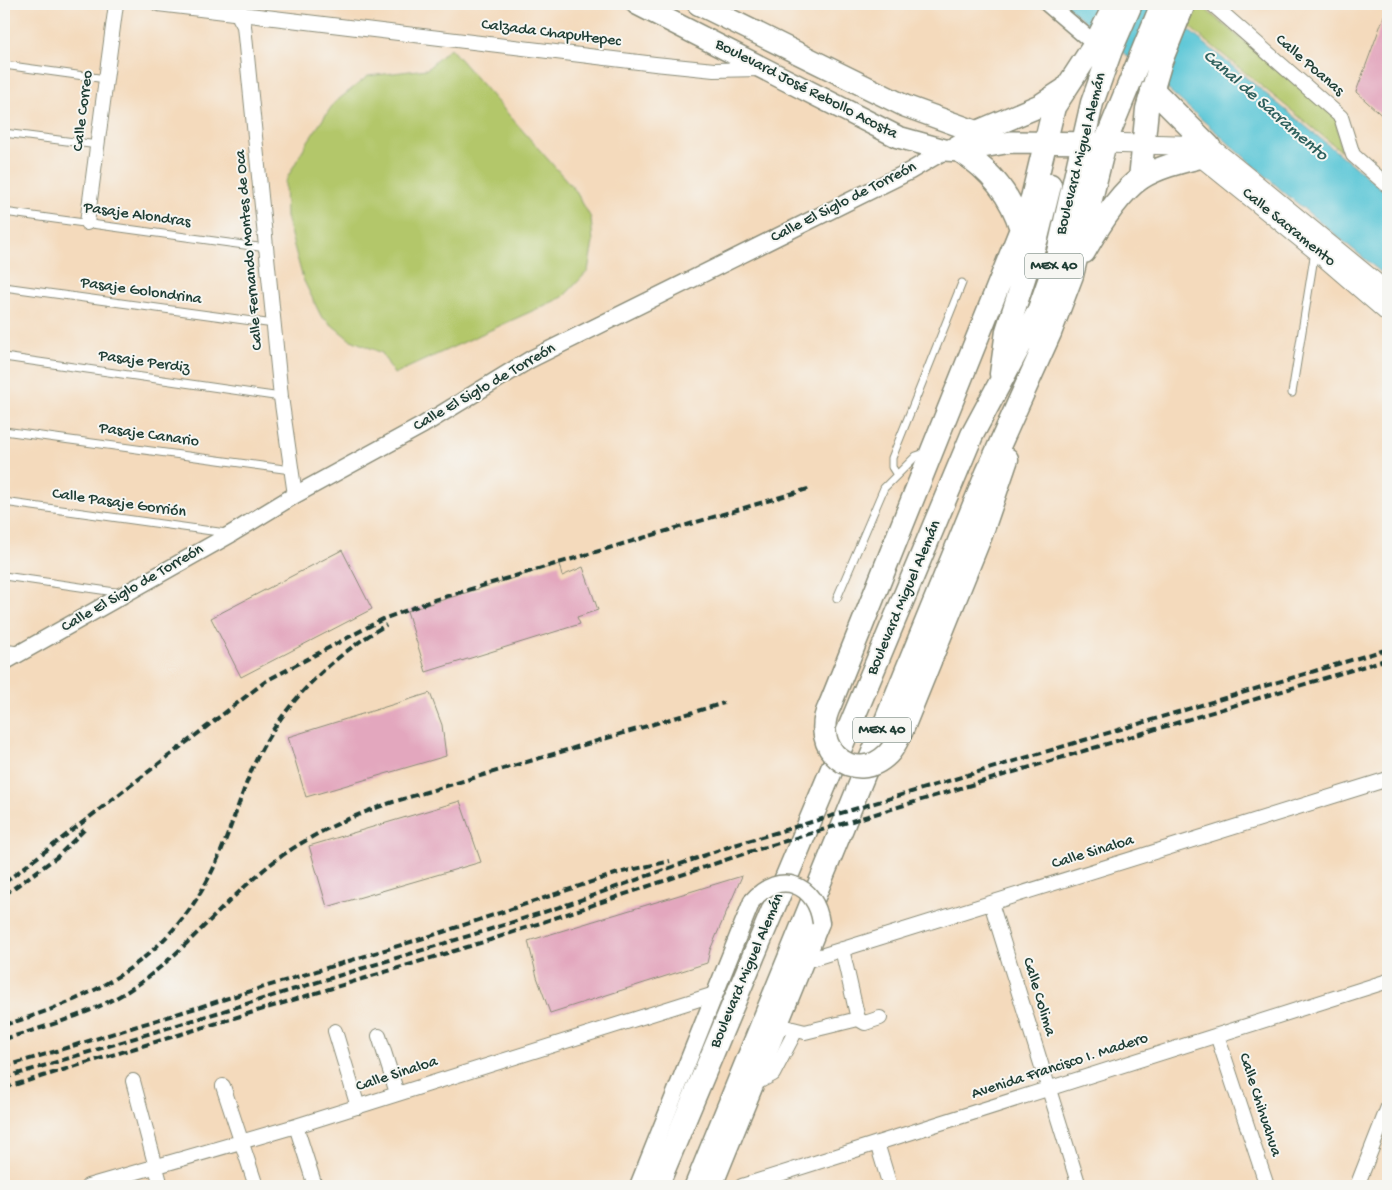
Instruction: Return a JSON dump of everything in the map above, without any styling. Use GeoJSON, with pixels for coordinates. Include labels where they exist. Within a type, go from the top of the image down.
{"type":"FeatureCollection","features":[{"type":"Feature","properties":{"kind":"highway","name":"Boulevard Miguel Alemán"},"geometry":{"type":"LineString","coordinates":[[657,1186],[972,435],[1028,333],[1046,290],[1059,246],[1082,143],[1114,18],[1131,4]]}},
{"type":"Feature","properties":{"kind":"highway","name":"Boulevard Miguel Alemán"},"geometry":{"type":"LineString","coordinates":[[696,1186],[975,502],[1028,386],[1072,275],[1105,143],[1151,58],[1162,4]]}},
{"type":"Feature","properties":{"kind":"highway"},"geometry":{"type":"LineString","coordinates":[[1140,179],[1143,144],[1152,89],[1151,58],[1180,13]]}},
{"type":"Feature","properties":{"kind":"highway"},"geometry":{"type":"LineString","coordinates":[[975,502],[989,446],[1001,380],[1007,331],[1016,298],[1031,260],[1051,143],[1054,107],[1114,18]]}},
{"type":"Feature","properties":{"kind":"highway"},"geometry":{"type":"LineString","coordinates":[[975,133],[1041,105],[1065,89]]}},
{"type":"Feature","properties":{"kind":"highway"},"geometry":{"type":"LineString","coordinates":[[1072,275],[1103,222],[1140,179],[1199,149],[1152,89]]}},
{"type":"Feature","properties":{"kind":"highway"},"geometry":{"type":"LineString","coordinates":[[1028,386],[1007,459],[981,535],[902,730],[889,753],[879,761],[867,765],[854,765],[842,761],[832,753],[825,742],[822,729],[824,716],[934,449],[1021,229],[1051,143]]}},
{"type":"Feature","properties":{"kind":"highway"},"geometry":{"type":"LineString","coordinates":[[952,150],[975,160],[999,184],[1013,206],[1021,229]]}},
{"type":"Feature","properties":{"kind":"highway"},"geometry":{"type":"LineString","coordinates":[[934,449],[941,511]]}},
{"type":"Feature","properties":{"kind":"main road","name":"Boulevard José Rebollo Acosta"},"geometry":{"type":"LineString","coordinates":[[638,4],[898,137],[952,150],[1011,142],[1105,143]]}},
{"type":"Feature","properties":{"kind":"main road","name":"Boulevard José Rebollo Acosta"},"geometry":{"type":"LineString","coordinates":[[703,5],[905,106],[975,133],[1011,142]]}},
{"type":"Feature","properties":{"kind":"main road"},"geometry":{"type":"LineString","coordinates":[[840,109],[850,80]]}},
{"type":"Feature","properties":{"kind":"main road"},"geometry":{"type":"LineString","coordinates":[[1105,143],[1199,149]]}},
{"type":"Feature","properties":{"kind":"main road","name":"Calle Sacramento"},"geometry":{"type":"LineString","coordinates":[[1199,149],[1319,244],[1388,294]]}},
{"type":"Feature","properties":{"kind":"main road","name":"Calle Sacramento"},"geometry":{"type":"LineString","coordinates":[[1319,244],[1388,312]]}},
{"type":"Feature","properties":{"kind":"street","name":"Calle Correo"},"geometry":{"type":"LineString","coordinates":[[88,223],[116,4]]}},
{"type":"Feature","properties":{"kind":"street","name":"Calzada Chapultepec"},"geometry":{"type":"LineString","coordinates":[[158,4],[239,9],[714,70],[762,69]]}},
{"type":"Feature","properties":{"kind":"street"},"geometry":{"type":"LineString","coordinates":[[1048,4],[1095,44]]}},
{"type":"Feature","properties":{"kind":"street","name":"Calle Poanas"},"geometry":{"type":"LineString","coordinates":[[1212,4],[1341,117],[1353,155],[1388,186]]}},
{"type":"Feature","properties":{"kind":"street","name":"Calle Fernando Montes de Oca"},"geometry":{"type":"LineString","coordinates":[[239,9],[244,26],[281,397],[295,495]]}},
{"type":"Feature","properties":{"kind":"street","name":"Calle El Siglo de Torreón"},"geometry":{"type":"LineString","coordinates":[[4,662],[423,424],[531,359],[952,150],[975,133]]}},
{"type":"Feature","properties":{"kind":"street","name":"Calle Sinaloa"},"geometry":{"type":"LineString","coordinates":[[808,960],[1388,778]]}},
{"type":"Feature","properties":{"kind":"street"},"geometry":{"type":"LineString","coordinates":[[638,1186],[752,901],[768,887],[778,884],[799,886],[815,900],[819,909],[821,923],[788,1028],[758,1082],[714,1186]]}},
{"type":"Feature","properties":{"kind":"street","name":"Calle Colima"},"geometry":{"type":"LineString","coordinates":[[991,903],[1079,1186]]}},
{"type":"Feature","properties":{"kind":"street"},"geometry":{"type":"LineString","coordinates":[[842,949],[858,1019]]}},
{"type":"Feature","properties":{"kind":"street","name":"Avenida Francisco I. Madero"},"geometry":{"type":"LineString","coordinates":[[742,1186],[1388,981]]}},
{"type":"Feature","properties":{"kind":"street","name":"Calle Sinaloa"},"geometry":{"type":"LineString","coordinates":[[88,1186],[296,1126],[715,994]]}},
{"type":"Feature","properties":{"kind":"street"},"geometry":{"type":"LineString","coordinates":[[788,1028],[805,1032],[858,1019],[865,1023],[880,1018]]}},
{"type":"Feature","properties":{"kind":"street"},"geometry":{"type":"LineString","coordinates":[[335,1030],[358,1106]]}},
{"type":"Feature","properties":{"kind":"street","name":"Calle Chihuahua"},"geometry":{"type":"LineString","coordinates":[[1217,1035],[1267,1186]]}},
{"type":"Feature","properties":{"kind":"street"},"geometry":{"type":"LineString","coordinates":[[379,1036],[397,1094]]}},
{"type":"Feature","properties":{"kind":"street"},"geometry":{"type":"LineString","coordinates":[[133,1081],[161,1186]]}},
{"type":"Feature","properties":{"kind":"street"},"geometry":{"type":"LineString","coordinates":[[223,1086],[243,1141],[256,1186]]}},
{"type":"Feature","properties":{"kind":"street"},"geometry":{"type":"LineString","coordinates":[[1357,1186],[1388,1107]]}},
{"type":"Feature","properties":{"kind":"street"},"geometry":{"type":"LineString","coordinates":[[296,1126],[315,1186]]}},
{"type":"Feature","properties":{"kind":"street"},"geometry":{"type":"LineString","coordinates":[[877,1143],[890,1186]]}},
{"type":"Feature","properties":{"kind":"lane"},"geometry":{"type":"LineString","coordinates":[[4,65],[106,79]]}},
{"type":"Feature","properties":{"kind":"lane"},"geometry":{"type":"LineString","coordinates":[[4,133],[98,145]]}},
{"type":"Feature","properties":{"kind":"lane","name":"Pasaje Alondras"},"geometry":{"type":"LineString","coordinates":[[4,212],[266,248]]}},
{"type":"Feature","properties":{"kind":"lane"},"geometry":{"type":"LineString","coordinates":[[1292,393],[1319,244]]}},
{"type":"Feature","properties":{"kind":"lane"},"geometry":{"type":"LineString","coordinates":[[1011,288],[1031,260]]}},
{"type":"Feature","properties":{"kind":"lane"},"geometry":{"type":"LineString","coordinates":[[897,475],[892,467],[892,458],[962,283]]}},
{"type":"Feature","properties":{"kind":"lane","name":"Pasaje Golondrina"},"geometry":{"type":"LineString","coordinates":[[4,287],[274,324]]}},
{"type":"Feature","properties":{"kind":"lane","name":"Pasaje Perdiz"},"geometry":{"type":"LineString","coordinates":[[4,357],[281,397]]}},
{"type":"Feature","properties":{"kind":"lane","name":"Pasaje Canario"},"geometry":{"type":"LineString","coordinates":[[4,430],[291,470]]}},
{"type":"Feature","properties":{"kind":"lane"},"geometry":{"type":"LineString","coordinates":[[837,598],[884,488],[916,456],[934,449],[949,431]]}},
{"type":"Feature","properties":{"kind":"lane","name":"Calle Pasaje Gorrión"},"geometry":{"type":"LineString","coordinates":[[4,502],[231,534]]}},
{"type":"Feature","properties":{"kind":"lane"},"geometry":{"type":"LineString","coordinates":[[4,576],[126,593]]}},
{"type":"Feature","properties":{"kind":"lane"},"geometry":{"type":"LineString","coordinates":[[4,648],[24,651]]}},
{"type":"Feature","properties":{"kind":"green space"},"geometry":{"type":"Polygon","coordinates":[[[1191,4],[1199,4],[1336,118],[1341,151],[1182,21],[1191,4]]]}},
{"type":"Feature","properties":{"kind":"green space"},"geometry":{"type":"Polygon","coordinates":[[[450,48],[575,190],[591,218],[593,242],[588,271],[563,297],[394,374],[382,353],[349,339],[321,316],[303,279],[286,217],[285,182],[306,144],[334,103],[368,76],[427,69],[450,48]]]}},
{"type":"Feature","properties":{"kind":"water","name":"Canal de Sacramento"},"geometry":{"type":"Polygon","coordinates":[[[1064,4],[1161,4],[1182,25],[1388,194],[1388,278],[1286,194],[1164,86],[1064,4]]]}},
{"type":"Feature","properties":{"kind":"building"},"geometry":{"type":"Polygon","coordinates":[[[1388,8],[1388,121],[1356,92],[1388,8]]]}},
{"type":"Feature","properties":{"kind":"building"},"geometry":{"type":"Polygon","coordinates":[[[342,550],[372,609],[241,677],[211,618],[342,550]]]}},
{"type":"Feature","properties":{"kind":"building"},"geometry":{"type":"Polygon","coordinates":[[[559,564],[562,576],[583,567],[598,610],[577,617],[580,624],[426,672],[407,611],[559,564]]]}},
{"type":"Feature","properties":{"kind":"building"},"geometry":{"type":"Polygon","coordinates":[[[430,693],[442,725],[446,756],[306,797],[288,737],[430,693]]]}},
{"type":"Feature","properties":{"kind":"building"},"geometry":{"type":"Polygon","coordinates":[[[460,801],[481,862],[327,907],[309,846],[460,801]]]}},
{"type":"Feature","properties":{"kind":"building"},"geometry":{"type":"Polygon","coordinates":[[[742,876],[710,950],[707,963],[550,1013],[537,977],[528,941],[742,876]]]}},
{"type":"Feature","properties":{"kind":"railway"},"geometry":{"type":"LineString","coordinates":[[4,883],[266,681],[383,619],[434,600],[811,488]]}},
{"type":"Feature","properties":{"kind":"railway"},"geometry":{"type":"LineString","coordinates":[[4,1025],[58,1007],[107,983],[151,952],[171,932],[189,910],[210,876],[252,769],[276,725],[291,705],[326,669],[365,638],[386,625]]}},
{"type":"Feature","properties":{"kind":"railway"},"geometry":{"type":"LineString","coordinates":[[4,1078],[488,930],[569,904],[728,847],[1388,649]]}},
{"type":"Feature","properties":{"kind":"railway"},"geometry":{"type":"LineString","coordinates":[[4,1088],[490,940],[749,852],[1388,659]]}},
{"type":"Feature","properties":{"kind":"railway"},"geometry":{"type":"LineString","coordinates":[[4,1039],[74,1017],[108,1002],[140,983],[172,957],[245,886],[275,861],[306,840],[357,815],[393,802],[724,703]]}},
{"type":"Feature","properties":{"kind":"railway"},"geometry":{"type":"LineString","coordinates":[[4,895],[57,857],[85,829]]}},
{"type":"Feature","properties":{"kind":"railway"},"geometry":{"type":"LineString","coordinates":[[4,1067],[440,933],[618,873],[670,861]]}}]}
